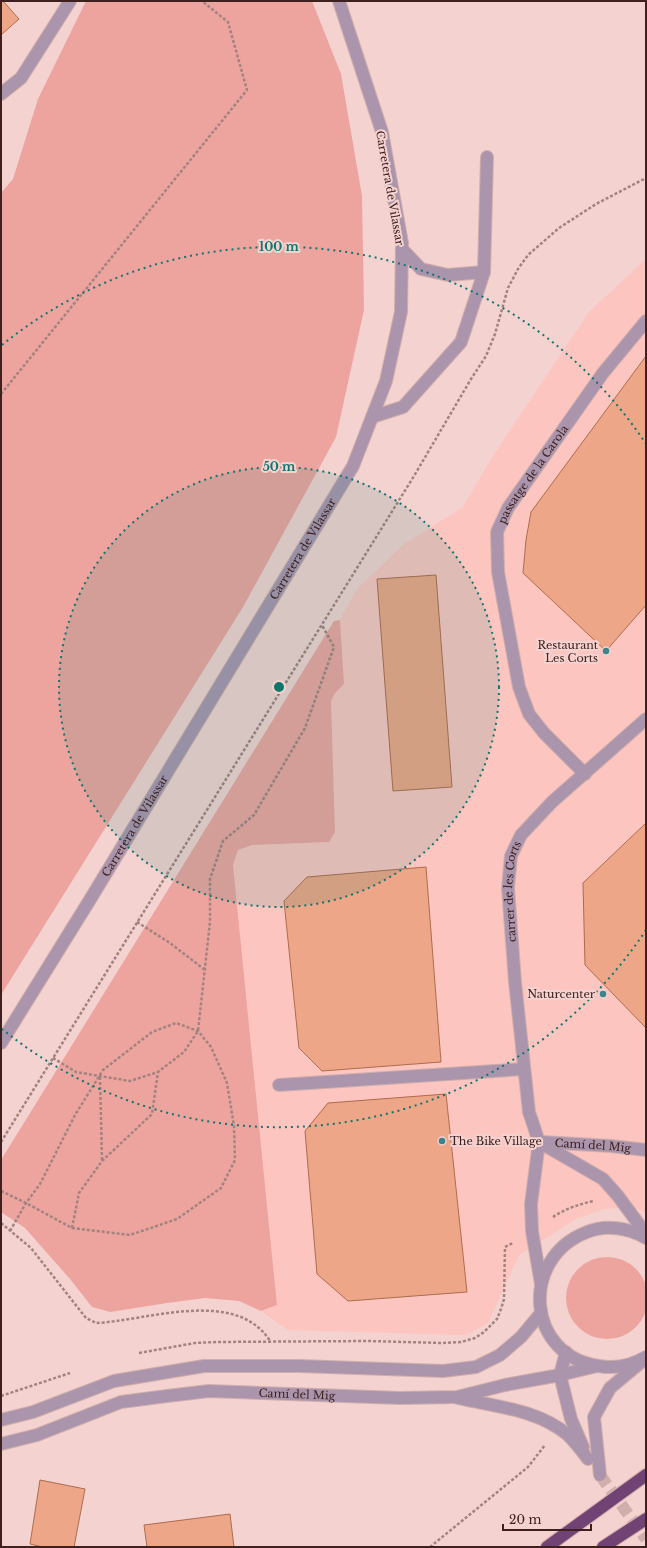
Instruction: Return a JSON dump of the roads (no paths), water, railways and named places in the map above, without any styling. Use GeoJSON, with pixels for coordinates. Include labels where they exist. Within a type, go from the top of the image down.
{"type":"FeatureCollection","features":[{"type":"Feature","properties":{"kind":"highway"},"geometry":{"type":"LineString","coordinates":[[547,1547],[646,1475]]}},
{"type":"Feature","properties":{"kind":"highway"},"geometry":{"type":"LineString","coordinates":[[602,1547],[646,1519]]}},
{"type":"Feature","properties":{"kind":"street"},"geometry":{"type":"LineString","coordinates":[[1,94],[21,78],[70,1]]}},
{"type":"Feature","properties":{"kind":"street","name":"Carretera de Vilassar"},"geometry":{"type":"LineString","coordinates":[[1,1042],[104,878],[353,466],[386,381],[400,312],[402,249],[382,132],[339,1]]}},
{"type":"Feature","properties":{"kind":"street"},"geometry":{"type":"LineString","coordinates":[[372,417],[403,407],[461,342],[484,272],[487,157]]}},
{"type":"Feature","properties":{"kind":"street"},"geometry":{"type":"LineString","coordinates":[[402,249],[421,269],[448,275],[484,272]]}},
{"type":"Feature","properties":{"kind":"street","name":"passatge de la Carola"},"geometry":{"type":"LineString","coordinates":[[585,774],[544,733],[529,714],[519,687],[498,572],[497,532],[508,508],[599,380],[646,321]]}},
{"type":"Feature","properties":{"kind":"street","name":"carrer de les Corts"},"geometry":{"type":"LineString","coordinates":[[539,1142],[529,1112],[515,982],[508,888],[511,856],[521,835],[552,802],[646,718]]}},
{"type":"Feature","properties":{"kind":"street"},"geometry":{"type":"LineString","coordinates":[[279,1086],[524,1069]]}},
{"type":"Feature","properties":{"kind":"street"},"geometry":{"type":"LineString","coordinates":[[541,1284],[532,1231],[531,1204],[539,1142],[603,1179],[618,1196],[646,1234]]}},
{"type":"Feature","properties":{"kind":"street","name":"Camí del Mig"},"geometry":{"type":"LineString","coordinates":[[539,1142],[612,1146],[646,1150]]}},
{"type":"Feature","properties":{"kind":"street"},"geometry":{"type":"LineString","coordinates":[[646,1238],[632,1232],[611,1228],[580,1234],[570,1240],[554,1254],[546,1268],[539,1293],[541,1313],[548,1331],[559,1346],[580,1361],[608,1368],[630,1364],[646,1357]]}},
{"type":"Feature","properties":{"kind":"street"},"geometry":{"type":"LineString","coordinates":[[1,1420],[33,1412],[114,1381],[204,1366],[299,1366],[443,1371],[476,1367],[500,1355],[522,1337],[541,1313]]}},
{"type":"Feature","properties":{"kind":"street"},"geometry":{"type":"LineString","coordinates":[[566,1352],[560,1375],[571,1419],[588,1459]]}},
{"type":"Feature","properties":{"kind":"street"},"geometry":{"type":"LineString","coordinates":[[457,1397],[516,1410],[544,1419],[569,1436],[600,1475],[594,1417],[610,1388],[646,1357]]}},
{"type":"Feature","properties":{"kind":"street","name":"Camí del Mig"},"geometry":{"type":"LineString","coordinates":[[1,1444],[37,1435],[121,1402],[209,1391],[400,1398],[457,1397],[505,1385],[560,1375],[597,1366]]}},
{"type":"Feature","properties":{"kind":"tunnel"},"geometry":{"type":"LineString","coordinates":[[600,1475],[646,1539]]}},
{"type":"Feature","properties":{"kind":"place","name":"Restaurant Les Corts"},"geometry":{"type":"Point","coordinates":[606,651]}},
{"type":"Feature","properties":{"kind":"place","name":"Naturcenter"},"geometry":{"type":"Point","coordinates":[603,994]}},
{"type":"Feature","properties":{"kind":"place","name":"The Bike Village"},"geometry":{"type":"Point","coordinates":[442,1141]}}]}
